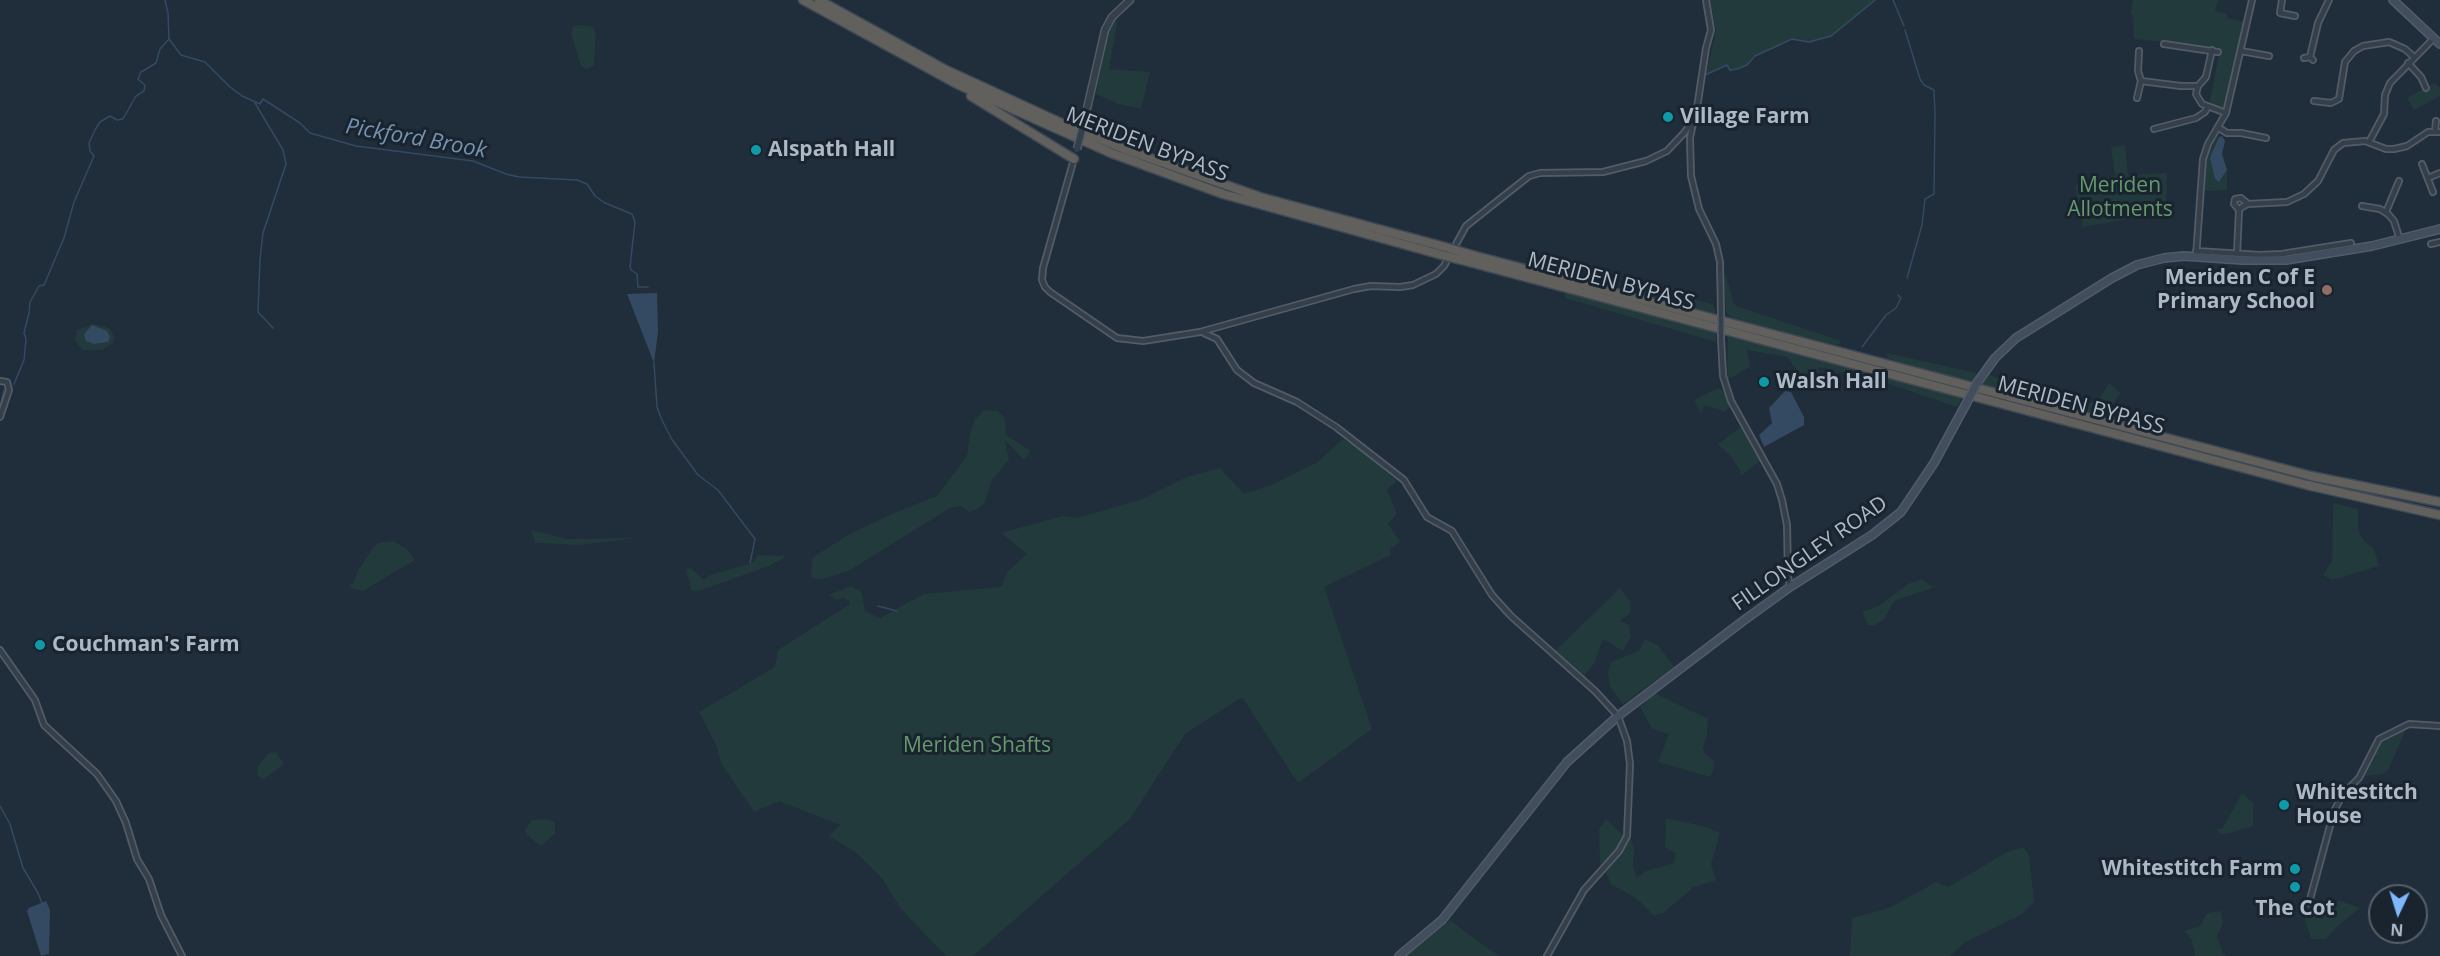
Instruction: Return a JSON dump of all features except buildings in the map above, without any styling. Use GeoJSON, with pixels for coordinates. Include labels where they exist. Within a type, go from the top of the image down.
{"type":"FeatureCollection","features":[{"type":"Feature","properties":{"kind":"highway","name":"MERIDEN BYPASS"},"geometry":{"type":"LineString","coordinates":[[803,0],[957,84],[1111,153],[1223,194],[1444,251]]}},
{"type":"Feature","properties":{"kind":"highway","name":"MERIDEN BYPASS"},"geometry":{"type":"LineString","coordinates":[[819,0],[946,70],[1061,123],[1127,150],[1260,197],[1470,259],[2287,480],[2440,515]]}},
{"type":"Feature","properties":{"kind":"highway"},"geometry":{"type":"LineString","coordinates":[[957,84],[969,95],[1074,159]]}},
{"type":"Feature","properties":{"kind":"highway","name":"MERIDEN BYPASS"},"geometry":{"type":"LineString","coordinates":[[1470,259],[2311,476],[2440,502]]}},
{"type":"Feature","properties":{"kind":"main road"},"geometry":{"type":"LineString","coordinates":[[2393,0],[2440,44]]}},
{"type":"Feature","properties":{"kind":"main road","name":"FILLONGLEY ROAD"},"geometry":{"type":"LineString","coordinates":[[1399,956],[1442,920],[1567,762],[1618,716],[1790,587],[1872,535],[1900,512],[1934,463],[1977,383],[1995,358],[2016,338],[2112,278],[2150,261],[2196,254],[2274,261],[2360,248],[2440,229]]}},
{"type":"Feature","properties":{"kind":"street"},"geometry":{"type":"LineString","coordinates":[[1130,0],[1115,12],[1105,30],[1083,126],[1043,268],[1045,286],[1117,338],[1143,341],[1200,332],[1354,289],[1371,286],[1413,285],[1436,274],[1444,266],[1466,226],[1529,176],[1540,173],[1603,172],[1646,161],[1667,151],[1693,120]]}},
{"type":"Feature","properties":{"kind":"street"},"geometry":{"type":"LineString","coordinates":[[1706,0],[1711,30],[1690,138],[1694,192],[1699,209],[1716,244],[1720,262],[1723,376],[1731,401],[1777,484],[1787,525],[1790,587]]}},
{"type":"Feature","properties":{"kind":"street"},"geometry":{"type":"LineString","coordinates":[[2196,254],[2203,159],[2208,144],[2226,113],[2252,0]]}},
{"type":"Feature","properties":{"kind":"street"},"geometry":{"type":"LineString","coordinates":[[2282,0],[2280,13],[2295,16]]}},
{"type":"Feature","properties":{"kind":"street"},"geometry":{"type":"LineString","coordinates":[[2309,59],[2319,23],[2329,0]]}},
{"type":"Feature","properties":{"kind":"street"},"geometry":{"type":"LineString","coordinates":[[2369,142],[2385,114],[2385,95],[2390,83],[2434,38]]}},
{"type":"Feature","properties":{"kind":"street"},"geometry":{"type":"LineString","coordinates":[[2314,101],[2331,103],[2339,99],[2345,62],[2354,51],[2363,46],[2390,42],[2414,57]]}},
{"type":"Feature","properties":{"kind":"street"},"geometry":{"type":"LineString","coordinates":[[2164,44],[2215,51],[2206,77],[2198,86],[2198,99],[2207,108],[2226,113]]}},
{"type":"Feature","properties":{"kind":"street"},"geometry":{"type":"LineString","coordinates":[[2137,98],[2140,81],[2139,51]]}},
{"type":"Feature","properties":{"kind":"street"},"geometry":{"type":"LineString","coordinates":[[2241,51],[2269,56]]}},
{"type":"Feature","properties":{"kind":"street"},"geometry":{"type":"LineString","coordinates":[[2408,63],[2421,77],[2426,88]]}},
{"type":"Feature","properties":{"kind":"street"},"geometry":{"type":"LineString","coordinates":[[2140,81],[2198,86]]}},
{"type":"Feature","properties":{"kind":"street"},"geometry":{"type":"LineString","coordinates":[[2151,92],[2152,83]]}},
{"type":"Feature","properties":{"kind":"street"},"geometry":{"type":"LineString","coordinates":[[2154,129],[2196,117],[2205,112],[2207,108]]}},
{"type":"Feature","properties":{"kind":"street"},"geometry":{"type":"LineString","coordinates":[[2239,210],[2248,204],[2278,203],[2296,198],[2312,188],[2337,147],[2348,141],[2369,142],[2386,149],[2399,148],[2407,146],[2420,135],[2437,132],[2436,121]]}},
{"type":"Feature","properties":{"kind":"street"},"geometry":{"type":"LineString","coordinates":[[2169,126],[2170,133]]}},
{"type":"Feature","properties":{"kind":"street"},"geometry":{"type":"LineString","coordinates":[[2219,128],[2227,133],[2259,135],[2266,138]]}},
{"type":"Feature","properties":{"kind":"street"},"geometry":{"type":"LineString","coordinates":[[1684,133],[1690,138]]}},
{"type":"Feature","properties":{"kind":"street"},"geometry":{"type":"LineString","coordinates":[[2422,164],[2433,192]]}},
{"type":"Feature","properties":{"kind":"street"},"geometry":{"type":"LineString","coordinates":[[2428,178],[2440,173]]}},
{"type":"Feature","properties":{"kind":"street"},"geometry":{"type":"LineString","coordinates":[[2386,212],[2397,184],[2391,183]]}},
{"type":"Feature","properties":{"kind":"street"},"geometry":{"type":"LineString","coordinates":[[2237,254],[2239,210],[2234,204],[2235,200],[2241,198],[2248,204]]}},
{"type":"Feature","properties":{"kind":"street"},"geometry":{"type":"LineString","coordinates":[[2362,206],[2386,212],[2394,221],[2400,240]]}},
{"type":"Feature","properties":{"kind":"street"},"geometry":{"type":"LineString","coordinates":[[2431,244],[2440,242]]}},
{"type":"Feature","properties":{"kind":"street","name":"FILLONGLEY ROAD"},"geometry":{"type":"LineString","coordinates":[[2196,254],[2282,254],[2351,243]]}},
{"type":"Feature","properties":{"kind":"street"},"geometry":{"type":"LineString","coordinates":[[1217,339],[1220,328]]}},
{"type":"Feature","properties":{"kind":"street"},"geometry":{"type":"LineString","coordinates":[[1200,332],[1217,339],[1237,370],[1254,383],[1297,402],[1336,427],[1404,480],[1427,517],[1452,531],[1478,576],[1498,602],[1618,716],[1627,741],[1630,765],[1627,836],[1619,851],[1584,890],[1547,956]]}},
{"type":"Feature","properties":{"kind":"street"},"geometry":{"type":"LineString","coordinates":[[0,381],[9,384],[9,390],[0,417]]}},
{"type":"Feature","properties":{"kind":"street"},"geometry":{"type":"LineString","coordinates":[[0,650],[35,700],[44,725],[52,735],[76,753],[97,774],[116,801],[126,823],[137,859],[149,879],[161,915],[182,956]]}},
{"type":"Feature","properties":{"kind":"street"},"geometry":{"type":"LineString","coordinates":[[2309,903],[2334,811],[2343,794],[2359,778],[2379,739],[2409,724],[2440,726]]}},
{"type":"Feature","properties":{"kind":"green space"},"geometry":{"type":"Polygon","coordinates":[[[1710,0],[1877,0],[1832,37],[1809,42],[1792,40],[1755,57],[1748,65],[1738,70],[1729,71],[1726,66],[1706,76],[1716,30],[1710,0]]]}},
{"type":"Feature","properties":{"kind":"green space"},"geometry":{"type":"Polygon","coordinates":[[[2133,0],[2218,0],[2215,11],[2227,14],[2227,18],[2245,22],[2225,107],[2221,109],[2209,106],[2220,48],[2134,39],[2131,13],[2133,0]]]}},
{"type":"Feature","properties":{"kind":"green space"},"geometry":{"type":"Polygon","coordinates":[[[1118,18],[1109,69],[1150,72],[1141,109],[1118,104],[1096,94],[1103,49],[1109,31],[1118,18]]]}},
{"type":"Feature","properties":{"kind":"green space"},"geometry":{"type":"Polygon","coordinates":[[[573,26],[593,27],[596,34],[594,66],[586,69],[581,66],[571,34],[573,26]]]}},
{"type":"Feature","properties":{"kind":"green space"},"geometry":{"type":"Polygon","coordinates":[[[2434,83],[2440,88],[2440,96],[2414,110],[2407,98],[2434,83]]]}},
{"type":"Feature","properties":{"kind":"green space"},"geometry":{"type":"Polygon","coordinates":[[[2219,137],[2213,152],[2212,165],[2215,179],[2221,180],[2227,170],[2227,190],[2205,191],[2206,161],[2209,150],[2219,137]]]}},
{"type":"Feature","properties":{"kind":"green space","name":"Meriden Allotments"},"geometry":{"type":"Polygon","coordinates":[[[2125,145],[2128,175],[2167,173],[2166,212],[2083,227],[2075,185],[2115,176],[2111,147],[2125,145]]]}},
{"type":"Feature","properties":{"kind":"green space"},"geometry":{"type":"Polygon","coordinates":[[[1726,275],[1734,304],[1841,341],[1839,345],[1737,320],[1727,314],[1724,280],[1726,275]]]}},
{"type":"Feature","properties":{"kind":"green space"},"geometry":{"type":"Polygon","coordinates":[[[1637,287],[1713,304],[1716,314],[1641,295],[1637,287]]]}},
{"type":"Feature","properties":{"kind":"green space"},"geometry":{"type":"Polygon","coordinates":[[[1571,293],[1716,332],[1716,342],[1565,298],[1565,294],[1571,293]]]}},
{"type":"Feature","properties":{"kind":"green space"},"geometry":{"type":"Polygon","coordinates":[[[92,324],[111,330],[114,337],[113,343],[102,350],[82,350],[75,340],[77,330],[92,324]]]}},
{"type":"Feature","properties":{"kind":"green space"},"geometry":{"type":"Polygon","coordinates":[[[1728,335],[1962,397],[1957,407],[1880,381],[1818,367],[1821,374],[1809,380],[1802,377],[1787,357],[1747,350],[1750,367],[1727,380],[1728,335]]]}},
{"type":"Feature","properties":{"kind":"green space"},"geometry":{"type":"Polygon","coordinates":[[[1887,353],[1977,373],[1972,383],[1897,362],[1887,357],[1887,353]]]}},
{"type":"Feature","properties":{"kind":"green space"},"geometry":{"type":"Polygon","coordinates":[[[1989,375],[2082,406],[2098,400],[2109,383],[2121,393],[2105,415],[2091,414],[1982,386],[1989,375]]]}},
{"type":"Feature","properties":{"kind":"green space"},"geometry":{"type":"Polygon","coordinates":[[[1718,388],[1727,393],[1730,406],[1725,412],[1705,405],[1701,414],[1694,400],[1718,388]]]}},
{"type":"Feature","properties":{"kind":"green space"},"geometry":{"type":"Polygon","coordinates":[[[984,410],[998,411],[1005,418],[1006,435],[1031,451],[1024,460],[1005,440],[1009,460],[992,480],[984,504],[969,512],[960,506],[950,508],[850,570],[824,579],[811,578],[812,558],[848,535],[896,512],[937,496],[967,456],[975,419],[984,410]]]}},
{"type":"Feature","properties":{"kind":"green space"},"geometry":{"type":"Polygon","coordinates":[[[1742,426],[1761,460],[1741,476],[1740,470],[1731,457],[1718,444],[1742,426]]]}},
{"type":"Feature","properties":{"kind":"green space","name":"Meriden Shafts"},"geometry":{"type":"Polygon","coordinates":[[[1343,439],[1361,450],[1397,481],[1387,490],[1397,514],[1388,524],[1400,542],[1390,549],[1391,555],[1324,587],[1372,729],[1298,783],[1242,697],[1185,734],[1130,819],[973,956],[946,956],[901,909],[882,878],[854,851],[829,836],[840,825],[779,801],[754,812],[721,763],[716,745],[699,712],[775,667],[778,650],[850,604],[850,601],[843,598],[837,600],[829,595],[851,586],[861,591],[865,611],[880,618],[924,594],[1001,587],[1008,571],[1027,554],[1001,533],[1063,516],[1077,518],[1140,500],[1187,477],[1220,468],[1244,494],[1269,486],[1316,463],[1343,439]]]}},
{"type":"Feature","properties":{"kind":"green space"},"geometry":{"type":"Polygon","coordinates":[[[2333,503],[2358,509],[2358,530],[2364,541],[2374,549],[2379,566],[2332,580],[2323,575],[2332,561],[2333,503]]]}},
{"type":"Feature","properties":{"kind":"green space"},"geometry":{"type":"Polygon","coordinates":[[[531,530],[567,539],[637,538],[579,545],[535,543],[531,530]]]}},
{"type":"Feature","properties":{"kind":"green space"},"geometry":{"type":"Polygon","coordinates":[[[393,541],[406,548],[415,560],[363,591],[351,588],[349,585],[354,583],[357,572],[374,546],[378,543],[393,541]]]}},
{"type":"Feature","properties":{"kind":"green space"},"geometry":{"type":"Polygon","coordinates":[[[758,555],[787,556],[769,566],[696,592],[691,590],[686,569],[691,568],[704,580],[710,575],[752,563],[758,555]]]}},
{"type":"Feature","properties":{"kind":"green space"},"geometry":{"type":"Polygon","coordinates":[[[1922,579],[1931,586],[1938,586],[1894,601],[1884,620],[1875,625],[1868,625],[1862,612],[1880,605],[1908,584],[1922,579]]]}},
{"type":"Feature","properties":{"kind":"green space"},"geometry":{"type":"Polygon","coordinates":[[[1620,588],[1631,602],[1630,613],[1620,621],[1629,625],[1631,637],[1623,651],[1603,639],[1594,664],[1584,676],[1555,651],[1620,588]]]}},
{"type":"Feature","properties":{"kind":"green space"},"geometry":{"type":"Polygon","coordinates":[[[1645,639],[1658,645],[1674,667],[1623,704],[1610,687],[1608,672],[1611,662],[1639,651],[1645,639]]]}},
{"type":"Feature","properties":{"kind":"green space"},"geometry":{"type":"Polygon","coordinates":[[[1655,693],[1708,719],[1703,748],[1705,754],[1714,761],[1710,777],[1658,762],[1669,734],[1652,729],[1640,707],[1655,693]]]}},
{"type":"Feature","properties":{"kind":"green space"},"geometry":{"type":"Polygon","coordinates":[[[2406,729],[2388,770],[2382,774],[2365,776],[2381,743],[2406,729]]]}},
{"type":"Feature","properties":{"kind":"green space"},"geometry":{"type":"Polygon","coordinates":[[[276,752],[284,764],[264,779],[258,776],[257,769],[260,763],[269,753],[276,752]]]}},
{"type":"Feature","properties":{"kind":"green space"},"geometry":{"type":"Polygon","coordinates":[[[2242,793],[2253,803],[2253,826],[2221,834],[2215,828],[2221,829],[2224,826],[2242,793]]]}},
{"type":"Feature","properties":{"kind":"green space"},"geometry":{"type":"Polygon","coordinates":[[[1666,818],[1707,827],[1720,833],[1711,864],[1716,880],[1694,887],[1663,913],[1654,916],[1636,898],[1612,885],[1605,872],[1630,836],[1634,848],[1633,867],[1637,877],[1646,871],[1674,863],[1676,854],[1665,847],[1666,818]]]}},
{"type":"Feature","properties":{"kind":"green space"},"geometry":{"type":"Polygon","coordinates":[[[547,819],[555,822],[555,834],[541,846],[527,835],[525,830],[532,820],[547,819]]]}},
{"type":"Feature","properties":{"kind":"green space"},"geometry":{"type":"Polygon","coordinates":[[[1606,819],[1624,836],[1622,844],[1602,868],[1599,829],[1606,819]]]}},
{"type":"Feature","properties":{"kind":"green space"},"geometry":{"type":"Polygon","coordinates":[[[2023,847],[2029,855],[2034,902],[2021,915],[1965,942],[1950,956],[1850,956],[1852,918],[1891,907],[1936,882],[1948,887],[2007,852],[2023,847]]]}},
{"type":"Feature","properties":{"kind":"green space"},"geometry":{"type":"Polygon","coordinates":[[[2315,901],[2341,901],[2360,908],[2326,939],[2311,939],[2303,914],[2315,901]]]}},
{"type":"Feature","properties":{"kind":"green space"},"geometry":{"type":"Polygon","coordinates":[[[2221,911],[2223,924],[2217,936],[2223,954],[2227,956],[2195,956],[2192,940],[2184,931],[2200,926],[2207,913],[2221,911]]]}},
{"type":"Feature","properties":{"kind":"green space"},"geometry":{"type":"Polygon","coordinates":[[[1450,920],[1483,945],[1500,956],[1407,956],[1450,920]]]}},
{"type":"Feature","properties":{"kind":"water"},"geometry":{"type":"Polygon","coordinates":[[[2222,136],[2225,141],[2222,154],[2227,170],[2219,182],[2215,179],[2210,158],[2219,137],[2222,136]]]}},
{"type":"Feature","properties":{"kind":"water"},"geometry":{"type":"Polygon","coordinates":[[[657,293],[658,332],[654,363],[627,294],[657,293]]]}},
{"type":"Feature","properties":{"kind":"water"},"geometry":{"type":"Polygon","coordinates":[[[92,325],[107,331],[110,337],[108,342],[94,344],[86,341],[84,334],[92,325]]]}},
{"type":"Feature","properties":{"kind":"water"},"geometry":{"type":"Polygon","coordinates":[[[1785,391],[1791,392],[1804,417],[1804,425],[1764,447],[1759,435],[1772,423],[1769,408],[1785,391]]]}},
{"type":"Feature","properties":{"kind":"water"},"geometry":{"type":"Polygon","coordinates":[[[46,901],[50,910],[49,954],[41,956],[27,911],[46,901]]]}},
{"type":"Feature","properties":{"kind":"waterway","name":"Pickford Brook"},"geometry":{"type":"LineString","coordinates":[[14,384],[24,360],[26,339],[24,333],[30,302],[39,286],[44,285],[64,238],[74,202],[94,156],[90,151],[89,143],[100,122],[110,116],[117,120],[123,119],[136,96],[144,91],[145,85],[138,79],[141,72],[156,63],[160,49],[169,39],[165,0]]}},
{"type":"Feature","properties":{"kind":"waterway"},"geometry":{"type":"LineString","coordinates":[[1707,74],[1727,65],[1730,70],[1747,65],[1755,56],[1792,39],[1809,42],[1831,36],[1875,0]]}},
{"type":"Feature","properties":{"kind":"waterway"},"geometry":{"type":"LineString","coordinates":[[1893,0],[1904,26]]}},
{"type":"Feature","properties":{"kind":"waterway"},"geometry":{"type":"LineString","coordinates":[[1905,30],[1920,79],[1924,85],[1934,90],[1935,114],[1934,194],[1925,199],[1922,225],[1907,278]]}},
{"type":"Feature","properties":{"kind":"waterway","name":"Pickford Brook"},"geometry":{"type":"LineString","coordinates":[[169,39],[181,55],[205,62],[242,96],[260,104],[263,99],[300,123],[310,133],[356,146],[473,161],[519,177],[577,180],[587,184],[595,196],[605,203],[632,214],[635,222],[630,267],[637,274],[638,287],[648,287]]}},
{"type":"Feature","properties":{"kind":"waterway"},"geometry":{"type":"LineString","coordinates":[[255,103],[283,150],[286,164],[263,233],[260,259],[258,312],[273,328]]}},
{"type":"Feature","properties":{"kind":"waterway"},"geometry":{"type":"LineString","coordinates":[[1862,347],[1886,315],[1896,308],[1901,298],[1898,295]]}},
{"type":"Feature","properties":{"kind":"waterway"},"geometry":{"type":"LineString","coordinates":[[654,363],[657,407],[661,418],[671,438],[698,475],[718,490],[755,539],[750,563]]}},
{"type":"Feature","properties":{"kind":"waterway"},"geometry":{"type":"LineString","coordinates":[[1829,382],[1837,373]]}},
{"type":"Feature","properties":{"kind":"waterway","name":"Pickford Brook"},"geometry":{"type":"LineString","coordinates":[[0,407],[4,390]]}},
{"type":"Feature","properties":{"kind":"waterway"},"geometry":{"type":"LineString","coordinates":[[878,606],[897,611]]}},
{"type":"Feature","properties":{"kind":"waterway","name":"Pickford Brook"},"geometry":{"type":"LineString","coordinates":[[0,806],[10,824],[23,868],[42,903]]}},
{"type":"Feature","properties":{"kind":"place","name":"Village Farm"},"geometry":{"type":"Point","coordinates":[1668,117]}},
{"type":"Feature","properties":{"kind":"place","name":"Alspath Hall"},"geometry":{"type":"Point","coordinates":[756,150]}},
{"type":"Feature","properties":{"kind":"place","name":"Meriden C of E Primary School"},"geometry":{"type":"Point","coordinates":[2327,290]}},
{"type":"Feature","properties":{"kind":"place","name":"Walsh Hall"},"geometry":{"type":"Point","coordinates":[1764,382]}},
{"type":"Feature","properties":{"kind":"place","name":"Couchman's Farm"},"geometry":{"type":"Point","coordinates":[40,645]}},
{"type":"Feature","properties":{"kind":"place","name":"Whitestitch House"},"geometry":{"type":"Point","coordinates":[2284,805]}},
{"type":"Feature","properties":{"kind":"place","name":"Whitestitch Farm"},"geometry":{"type":"Point","coordinates":[2295,869]}},
{"type":"Feature","properties":{"kind":"place","name":"The Cot"},"geometry":{"type":"Point","coordinates":[2295,887]}}]}
